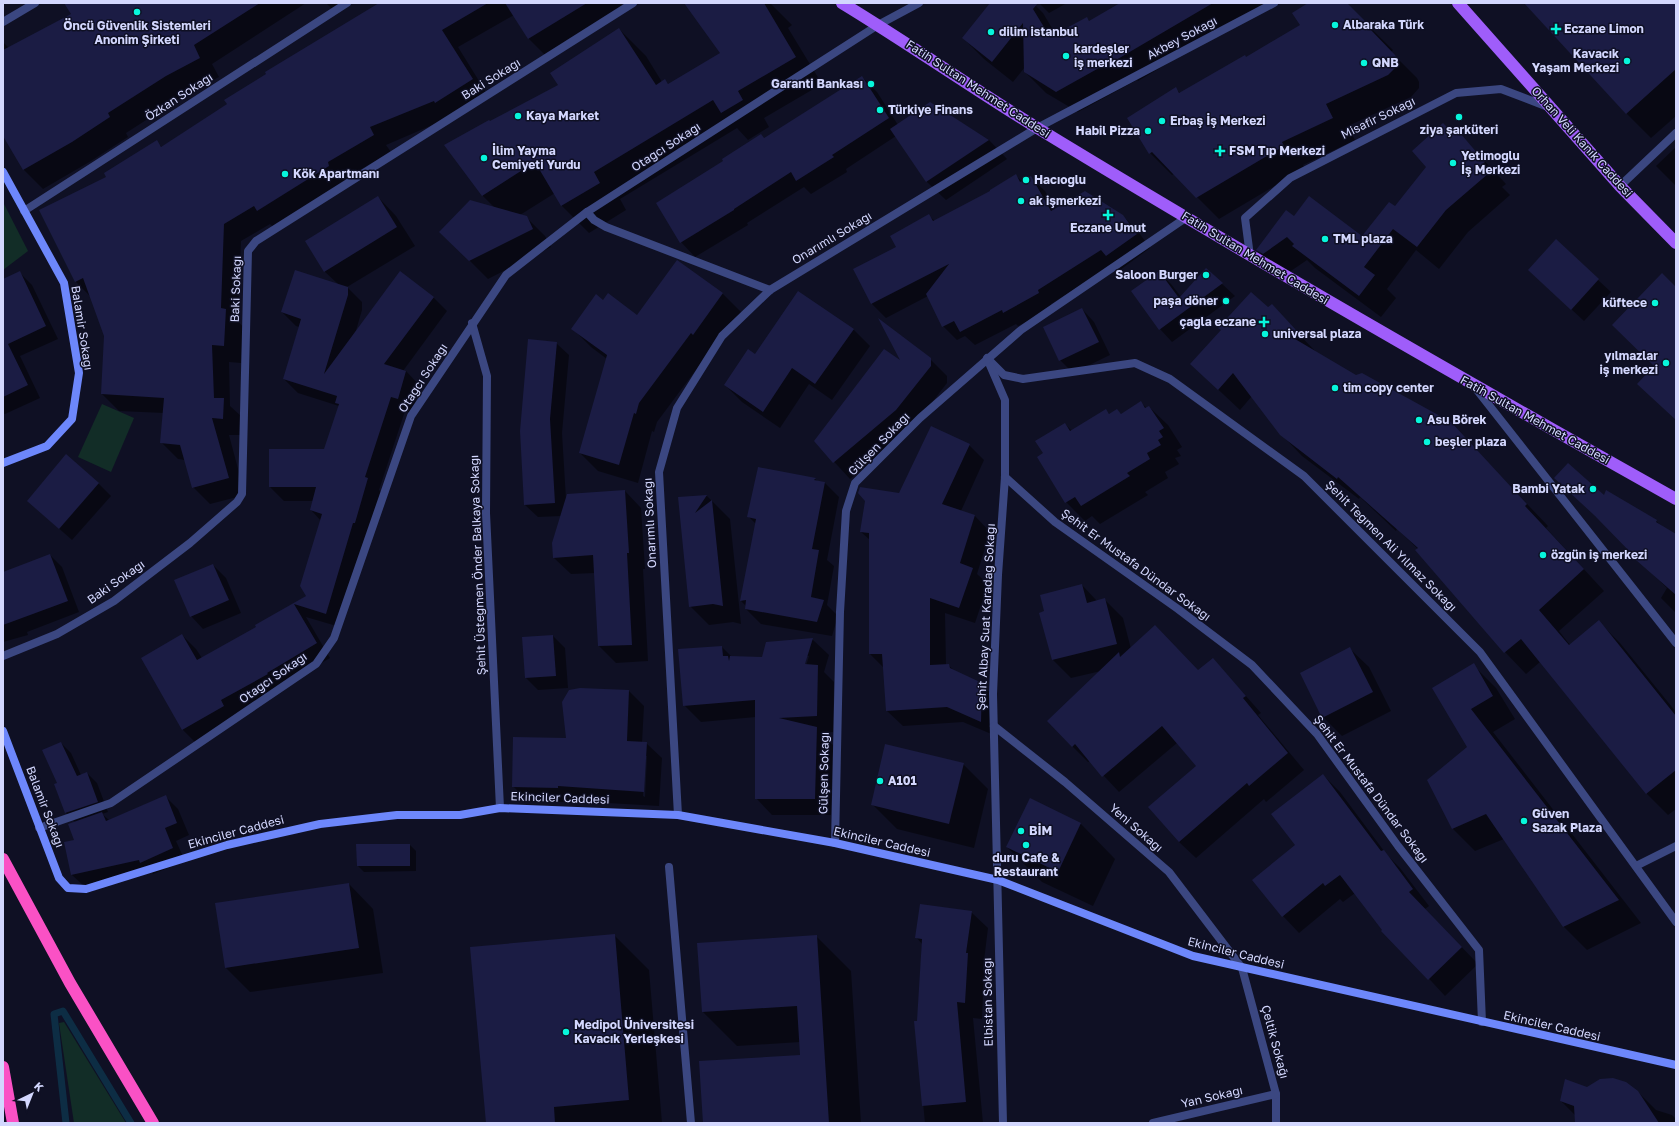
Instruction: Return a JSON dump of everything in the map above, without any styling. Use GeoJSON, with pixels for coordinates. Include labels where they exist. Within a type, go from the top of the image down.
{"type":"FeatureCollection","features":[{"type":"Feature","properties":{"kind":"highway"},"geometry":{"type":"LineString","coordinates":[[3,859],[70,983],[153,1123]]}},
{"type":"Feature","properties":{"kind":"highway"},"geometry":{"type":"LineString","coordinates":[[3,1067],[13,1123]]}},
{"type":"Feature","properties":{"kind":"main road","name":"Fatih Sultan Mehmet Caddesi"},"geometry":{"type":"LineString","coordinates":[[842,3],[1037,128],[1250,256],[1476,387],[1676,499]]}},
{"type":"Feature","properties":{"kind":"main road","name":"Orhan Veli Kanık Caddesi"},"geometry":{"type":"LineString","coordinates":[[1458,3],[1620,186],[1676,243]]}},
{"type":"Feature","properties":{"kind":"street"},"geometry":{"type":"LineString","coordinates":[[3,22],[35,3]]}},
{"type":"Feature","properties":{"kind":"street","name":"Özkan Sokağı"},"geometry":{"type":"LineString","coordinates":[[24,211],[347,3]]}},
{"type":"Feature","properties":{"kind":"street","name":"Baki Sokağı"},"geometry":{"type":"LineString","coordinates":[[3,656],[57,634],[114,601],[190,543],[237,502],[242,494],[248,251],[256,241],[633,3]]}},
{"type":"Feature","properties":{"kind":"street","name":"Otağcı Sokağı"},"geometry":{"type":"LineString","coordinates":[[39,828],[112,803],[316,664],[334,638],[410,416],[506,275],[586,212],[878,25],[919,3]]}},
{"type":"Feature","properties":{"kind":"street","name":"Akbey Sokağı"},"geometry":{"type":"LineString","coordinates":[[1037,128],[1274,3]]}},
{"type":"Feature","properties":{"kind":"street","name":"Misafir Sokağı"},"geometry":{"type":"LineString","coordinates":[[1250,256],[1246,218],[1290,178],[1456,93],[1502,89],[1551,108]]}},
{"type":"Feature","properties":{"kind":"street","name":"Onarımlı Sokağı"},"geometry":{"type":"LineString","coordinates":[[678,815],[659,472],[677,408],[722,336],[770,290],[1037,128]]}},
{"type":"Feature","properties":{"kind":"street"},"geometry":{"type":"LineString","coordinates":[[1620,186],[1676,133]]}},
{"type":"Feature","properties":{"kind":"street","name":"Balamir Sokağı"},"geometry":{"type":"LineString","coordinates":[[3,172],[64,283],[79,373],[72,419],[47,446],[3,463]]}},
{"type":"Feature","properties":{"kind":"street"},"geometry":{"type":"LineString","coordinates":[[586,212],[594,220],[606,227],[770,290]]}},
{"type":"Feature","properties":{"kind":"street","name":"Gülşen Sokağı"},"geometry":{"type":"LineString","coordinates":[[835,843],[840,612],[846,511],[855,483],[920,418],[987,358],[1021,330],[1187,217]]}},
{"type":"Feature","properties":{"kind":"street","name":"Şehit Üsteğmen Önder Balkaya Sokağı"},"geometry":{"type":"LineString","coordinates":[[472,323],[487,376],[486,513],[500,808]]}},
{"type":"Feature","properties":{"kind":"street","name":"Şehit Albay Suat Karadağ Sokağı"},"geometry":{"type":"LineString","coordinates":[[987,358],[1005,400],[1005,477],[993,694],[998,880]]}},
{"type":"Feature","properties":{"kind":"street","name":"Şehit Teğmen Ali Yılmaz Sokağı"},"geometry":{"type":"LineString","coordinates":[[987,358],[1004,375],[1023,380],[1135,363],[1170,379],[1304,476],[1480,652],[1676,922]]}},
{"type":"Feature","properties":{"kind":"street"},"geometry":{"type":"LineString","coordinates":[[1476,387],[1676,643]]}},
{"type":"Feature","properties":{"kind":"street","name":"Şehit Er Mustafa Dündar Sokağı"},"geometry":{"type":"LineString","coordinates":[[1005,477],[1055,522],[1178,609],[1252,666],[1317,734],[1398,846],[1479,950],[1482,1022]]}},
{"type":"Feature","properties":{"kind":"street","name":"Yeni Sokağı"},"geometry":{"type":"LineString","coordinates":[[994,726],[1065,782],[1168,872],[1242,968]]}},
{"type":"Feature","properties":{"kind":"street","name":"Balamir Sokağı"},"geometry":{"type":"LineString","coordinates":[[3,731],[59,878],[68,888]]}},
{"type":"Feature","properties":{"kind":"street","name":"Ekinciler Caddesi"},"geometry":{"type":"LineString","coordinates":[[68,888],[86,889],[227,845],[320,824],[397,815],[460,815],[500,808],[678,815],[835,843],[998,880],[1193,956],[1676,1065]]}},
{"type":"Feature","properties":{"kind":"street"},"geometry":{"type":"LineString","coordinates":[[1636,866],[1676,846]]}},
{"type":"Feature","properties":{"kind":"street"},"geometry":{"type":"LineString","coordinates":[[669,868],[691,1123]]}},
{"type":"Feature","properties":{"kind":"street","name":"Elbistan Sokağı"},"geometry":{"type":"LineString","coordinates":[[998,880],[1003,1123]]}},
{"type":"Feature","properties":{"kind":"street","name":"Çeltik Sokaḡı"},"geometry":{"type":"LineString","coordinates":[[1242,968],[1276,1094],[1276,1123]]}},
{"type":"Feature","properties":{"kind":"street","name":"Yan Sokağı"},"geometry":{"type":"LineString","coordinates":[[1153,1123],[1276,1094]]}},
{"type":"Feature","properties":{"kind":"green space"},"geometry":{"type":"Polygon","coordinates":[[[3,202],[28,251],[3,270],[3,202]]]}},
{"type":"Feature","properties":{"kind":"green space"},"geometry":{"type":"Polygon","coordinates":[[[102,404],[134,418],[111,472],[78,457],[102,404]]]}},
{"type":"Feature","properties":{"kind":"green space"},"geometry":{"type":"Polygon","coordinates":[[[64,1022],[126,1123],[74,1123],[59,1023],[64,1022]]]}},
{"type":"Feature","properties":{"kind":"building"},"geometry":{"type":"Polygon","coordinates":[[[64,3],[260,3],[194,45],[200,58],[166,76],[108,113],[110,117],[72,142],[23,170],[3,136],[3,50],[71,14],[64,3]]]}},
{"type":"Feature","properties":{"kind":"building"},"geometry":{"type":"Polygon","coordinates":[[[379,3],[488,3],[442,30],[473,79],[435,103],[434,101],[370,127],[374,135],[328,162],[329,166],[257,211],[254,206],[224,224],[221,308],[226,309],[224,346],[212,345],[214,398],[224,398],[223,419],[212,418],[229,478],[192,488],[180,445],[160,443],[164,398],[101,394],[104,336],[83,278],[75,282],[39,210],[106,177],[104,173],[157,140],[161,147],[227,104],[224,100],[266,74],[265,72],[379,3]]]}},
{"type":"Feature","properties":{"kind":"building"},"geometry":{"type":"Polygon","coordinates":[[[505,3],[587,3],[528,39],[505,3]]]}},
{"type":"Feature","properties":{"kind":"building"},"geometry":{"type":"Polygon","coordinates":[[[684,3],[764,3],[796,57],[738,91],[743,100],[721,113],[713,100],[594,172],[600,183],[561,206],[535,162],[482,196],[444,145],[558,85],[550,73],[619,28],[656,85],[665,79],[668,84],[720,53],[684,3]]]}},
{"type":"Feature","properties":{"kind":"building"},"geometry":{"type":"Polygon","coordinates":[[[990,3],[1038,3],[1033,9],[1050,37],[1087,17],[1089,21],[1120,3],[1213,3],[1116,60],[1115,59],[1056,92],[1024,72],[1023,23],[992,62],[962,38],[990,3]]]}},
{"type":"Feature","properties":{"kind":"building"},"geometry":{"type":"Polygon","coordinates":[[[1308,3],[1347,3],[1372,28],[1370,29],[1395,55],[1397,59],[1397,66],[1388,75],[1326,104],[1333,118],[1282,142],[1284,146],[1196,198],[1152,152],[1149,154],[1127,118],[1176,87],[1179,93],[1245,55],[1246,57],[1300,25],[1292,13],[1308,3]]]}},
{"type":"Feature","properties":{"kind":"building","name":"Kavacık Yaşam Merkezi"},"geometry":{"type":"Polygon","coordinates":[[[1524,3],[1676,3],[1676,69],[1626,114],[1524,3]]]}},
{"type":"Feature","properties":{"kind":"building"},"geometry":{"type":"Polygon","coordinates":[[[862,76],[889,118],[832,155],[834,157],[796,181],[791,172],[734,210],[680,243],[656,203],[723,161],[722,159],[761,134],[764,138],[862,76]]]}},
{"type":"Feature","properties":{"kind":"building"},"geometry":{"type":"Polygon","coordinates":[[[930,102],[989,140],[926,182],[890,129],[930,102]]]}},
{"type":"Feature","properties":{"kind":"building"},"geometry":{"type":"Polygon","coordinates":[[[1443,123],[1450,130],[1454,126],[1485,162],[1481,165],[1489,173],[1446,210],[1417,247],[1393,229],[1364,267],[1375,275],[1359,296],[1292,246],[1294,244],[1287,237],[1263,254],[1256,250],[1286,210],[1294,216],[1309,196],[1362,236],[1389,202],[1395,206],[1426,167],[1412,151],[1443,123]]]}},
{"type":"Feature","properties":{"kind":"building"},"geometry":{"type":"Polygon","coordinates":[[[1016,174],[1020,182],[1031,176],[1051,211],[1085,191],[1123,215],[1137,234],[1106,256],[1101,250],[1038,290],[1039,293],[1003,313],[1002,310],[960,332],[954,321],[942,327],[926,294],[949,264],[871,304],[853,269],[896,247],[890,236],[929,214],[933,221],[990,191],[1016,174]]]}},
{"type":"Feature","properties":{"kind":"building"},"geometry":{"type":"Polygon","coordinates":[[[378,196],[397,227],[324,272],[305,241],[378,196]]]}},
{"type":"Feature","properties":{"kind":"building"},"geometry":{"type":"Polygon","coordinates":[[[470,200],[527,216],[533,229],[469,261],[439,232],[470,200]]]}},
{"type":"Feature","properties":{"kind":"building"},"geometry":{"type":"Polygon","coordinates":[[[1556,239],[1599,279],[1571,310],[1528,270],[1556,239]]]}},
{"type":"Feature","properties":{"kind":"building"},"geometry":{"type":"Polygon","coordinates":[[[677,260],[723,293],[693,335],[691,333],[639,403],[636,414],[634,413],[619,465],[579,453],[607,355],[571,329],[596,294],[603,300],[608,293],[637,315],[677,260]]]}},
{"type":"Feature","properties":{"kind":"building"},"geometry":{"type":"Polygon","coordinates":[[[1206,268],[1223,283],[1159,330],[1131,291],[1159,271],[1179,298],[1206,268]]]}},
{"type":"Feature","properties":{"kind":"building"},"geometry":{"type":"Polygon","coordinates":[[[295,270],[348,287],[348,295],[324,374],[400,271],[434,297],[384,364],[406,371],[398,399],[391,397],[365,477],[368,478],[326,614],[294,604],[317,643],[267,673],[268,674],[221,700],[224,706],[182,730],[141,658],[182,634],[197,660],[256,627],[255,625],[306,596],[300,586],[322,514],[310,510],[316,487],[269,487],[269,449],[324,449],[339,404],[335,403],[337,396],[283,379],[301,319],[281,312],[295,270]]]}},
{"type":"Feature","properties":{"kind":"building"},"geometry":{"type":"Polygon","coordinates":[[[20,271],[46,326],[8,344],[28,385],[3,397],[3,279],[20,271]]]}},
{"type":"Feature","properties":{"kind":"building"},"geometry":{"type":"Polygon","coordinates":[[[1662,273],[1676,287],[1676,420],[1637,384],[1654,366],[1612,325],[1662,273]]]}},
{"type":"Feature","properties":{"kind":"building"},"geometry":{"type":"Polygon","coordinates":[[[798,291],[854,329],[815,384],[792,368],[763,412],[724,385],[748,349],[755,354],[798,291]]]}},
{"type":"Feature","properties":{"kind":"building"},"geometry":{"type":"Polygon","coordinates":[[[1251,292],[1268,307],[1272,304],[1296,330],[1290,336],[1356,375],[1362,373],[1451,422],[1527,504],[1525,506],[1584,569],[1539,610],[1569,645],[1599,620],[1676,716],[1676,770],[1646,794],[1521,639],[1504,653],[1415,550],[1418,548],[1338,477],[1337,479],[1280,435],[1233,373],[1218,390],[1190,364],[1221,330],[1218,328],[1251,292]]]}},
{"type":"Feature","properties":{"kind":"building"},"geometry":{"type":"Polygon","coordinates":[[[1082,308],[1099,342],[1059,361],[1043,327],[1082,308]]]}},
{"type":"Feature","properties":{"kind":"building"},"geometry":{"type":"Polygon","coordinates":[[[878,318],[931,358],[931,366],[896,410],[833,463],[814,441],[884,349],[900,360],[878,318]]]}},
{"type":"Feature","properties":{"kind":"building"},"geometry":{"type":"Polygon","coordinates":[[[528,339],[557,342],[550,419],[555,503],[524,505],[520,431],[528,339]]]}},
{"type":"Feature","properties":{"kind":"building"},"geometry":{"type":"Polygon","coordinates":[[[1141,401],[1145,408],[1149,406],[1164,428],[1159,431],[1163,437],[1158,440],[1161,445],[1147,453],[1150,459],[1127,473],[1130,476],[1081,506],[1075,497],[1065,503],[1037,457],[1043,453],[1035,441],[1065,423],[1070,431],[1106,409],[1109,414],[1117,409],[1121,414],[1141,401]]]}},
{"type":"Feature","properties":{"kind":"building"},"geometry":{"type":"Polygon","coordinates":[[[931,426],[970,444],[942,504],[975,515],[960,563],[973,568],[959,608],[930,598],[930,665],[949,664],[950,668],[982,683],[981,722],[947,707],[886,711],[882,654],[869,654],[869,533],[860,532],[865,501],[858,493],[860,487],[899,493],[931,426]]]}},
{"type":"Feature","properties":{"kind":"building"},"geometry":{"type":"Polygon","coordinates":[[[66,454],[99,483],[59,529],[27,501],[66,454]]]}},
{"type":"Feature","properties":{"kind":"building"},"geometry":{"type":"Polygon","coordinates":[[[1568,463],[1604,495],[1606,490],[1657,520],[1656,522],[1676,534],[1676,595],[1636,560],[1637,559],[1595,516],[1554,478],[1568,463]]]}},
{"type":"Feature","properties":{"kind":"building"},"geometry":{"type":"Polygon","coordinates":[[[758,467],[816,478],[814,480],[825,482],[812,549],[819,550],[811,597],[824,600],[817,622],[745,609],[746,600],[740,601],[756,519],[747,517],[758,467]]]}},
{"type":"Feature","properties":{"kind":"building"},"geometry":{"type":"Polygon","coordinates":[[[625,490],[632,645],[598,646],[593,555],[553,558],[552,543],[567,494],[625,490]]]}},
{"type":"Feature","properties":{"kind":"building"},"geometry":{"type":"Polygon","coordinates":[[[707,495],[695,513],[712,500],[723,606],[713,604],[689,607],[678,497],[707,495]]]}},
{"type":"Feature","properties":{"kind":"building"},"geometry":{"type":"Polygon","coordinates":[[[50,554],[68,601],[3,625],[3,572],[50,554]]]}},
{"type":"Feature","properties":{"kind":"building"},"geometry":{"type":"Polygon","coordinates":[[[213,564],[229,600],[190,617],[174,580],[213,564]]]}},
{"type":"Feature","properties":{"kind":"building"},"geometry":{"type":"Polygon","coordinates":[[[1082,584],[1087,603],[1105,598],[1117,644],[1052,660],[1039,613],[1044,611],[1040,595],[1082,584]]]}},
{"type":"Feature","properties":{"kind":"building"},"geometry":{"type":"Polygon","coordinates":[[[1155,625],[1198,670],[1213,658],[1246,696],[1243,698],[1288,753],[1249,786],[1247,783],[1179,842],[1148,807],[1196,766],[1162,726],[1102,777],[1075,744],[1072,747],[1047,721],[1119,652],[1120,657],[1155,625]]]}},
{"type":"Feature","properties":{"kind":"building"},"geometry":{"type":"Polygon","coordinates":[[[553,635],[556,676],[525,678],[522,637],[553,635]]]}},
{"type":"Feature","properties":{"kind":"building"},"geometry":{"type":"Polygon","coordinates":[[[813,638],[805,664],[818,665],[817,716],[779,718],[817,727],[815,799],[755,799],[755,700],[683,706],[678,649],[722,646],[723,656],[728,656],[729,661],[730,656],[762,657],[766,642],[813,638]]]}},
{"type":"Feature","properties":{"kind":"building"},"geometry":{"type":"Polygon","coordinates":[[[1350,647],[1373,692],[1322,718],[1300,673],[1350,647]]]}},
{"type":"Feature","properties":{"kind":"building","name":"Güven Sazak Plaza"},"geometry":{"type":"Polygon","coordinates":[[[1474,663],[1493,696],[1471,709],[1619,900],[1563,927],[1486,814],[1452,829],[1427,780],[1467,747],[1432,688],[1474,663]]]}},
{"type":"Feature","properties":{"kind":"building"},"geometry":{"type":"Polygon","coordinates":[[[580,688],[629,690],[627,741],[647,742],[644,792],[558,786],[558,788],[512,787],[513,737],[566,738],[562,702],[569,690],[580,688]]]}},
{"type":"Feature","properties":{"kind":"building"},"geometry":{"type":"Polygon","coordinates":[[[61,742],[77,776],[87,772],[98,802],[65,813],[54,784],[57,783],[42,750],[61,742]]]}},
{"type":"Feature","properties":{"kind":"building"},"geometry":{"type":"Polygon","coordinates":[[[885,744],[964,763],[949,824],[871,805],[885,744]]]}},
{"type":"Feature","properties":{"kind":"building"},"geometry":{"type":"Polygon","coordinates":[[[1323,774],[1381,851],[1384,850],[1413,889],[1409,892],[1462,947],[1428,980],[1381,931],[1382,930],[1340,875],[1325,886],[1323,883],[1282,917],[1252,880],[1295,845],[1271,814],[1323,774]]]}},
{"type":"Feature","properties":{"kind":"building"},"geometry":{"type":"Polygon","coordinates":[[[166,795],[177,823],[165,828],[173,848],[140,863],[139,860],[71,875],[64,842],[74,840],[68,824],[102,812],[106,821],[166,795]]]}},
{"type":"Feature","properties":{"kind":"building"},"geometry":{"type":"Polygon","coordinates":[[[1030,798],[1081,823],[1058,872],[1006,847],[1030,798]]]}},
{"type":"Feature","properties":{"kind":"building"},"geometry":{"type":"Polygon","coordinates":[[[356,844],[410,844],[410,866],[357,866],[356,844]]]}},
{"type":"Feature","properties":{"kind":"building"},"geometry":{"type":"Polygon","coordinates":[[[349,883],[359,948],[225,968],[215,903],[349,883]]]}},
{"type":"Feature","properties":{"kind":"building"},"geometry":{"type":"Polygon","coordinates":[[[920,904],[972,911],[966,953],[968,953],[965,1003],[957,1002],[966,1102],[922,1106],[914,1021],[917,1021],[922,939],[915,938],[920,904]]]}},
{"type":"Feature","properties":{"kind":"building"},"geometry":{"type":"Polygon","coordinates":[[[615,934],[629,1100],[554,1107],[555,1123],[486,1123],[470,947],[615,934]]]}},
{"type":"Feature","properties":{"kind":"building"},"geometry":{"type":"Polygon","coordinates":[[[817,935],[829,1123],[703,1123],[699,1061],[800,1055],[797,1006],[702,1012],[697,943],[817,935]]]}},
{"type":"Feature","properties":{"kind":"building"},"geometry":{"type":"Polygon","coordinates":[[[1613,1078],[1626,1082],[1638,1091],[1659,1123],[1575,1123],[1574,1106],[1560,1101],[1565,1079],[1587,1087],[1600,1079],[1613,1078]]]}},
{"type":"Feature","properties":{"kind":"waterway"},"geometry":{"type":"LineString","coordinates":[[66,1123],[54,1014],[63,1011],[131,1123]]}},
{"type":"Feature","properties":{"kind":"place","name":"Öncü Güvenlik Sistemleri Anonim Şirketi"},"geometry":{"type":"Point","coordinates":[137,12]}},
{"type":"Feature","properties":{"kind":"place","name":"Albaraka Türk"},"geometry":{"type":"Point","coordinates":[1335,25]}},
{"type":"Feature","properties":{"kind":"place","name":"Eczane Limon"},"geometry":{"type":"Point","coordinates":[1556,29]}},
{"type":"Feature","properties":{"kind":"place","name":"dilim istanbul"},"geometry":{"type":"Point","coordinates":[991,32]}},
{"type":"Feature","properties":{"kind":"place","name":"kardeşler iş merkezi"},"geometry":{"type":"Point","coordinates":[1066,56]}},
{"type":"Feature","properties":{"kind":"place","name":"Kavacık Yaşam Merkezi"},"geometry":{"type":"Point","coordinates":[1627,61]}},
{"type":"Feature","properties":{"kind":"place","name":"QNB"},"geometry":{"type":"Point","coordinates":[1364,63]}},
{"type":"Feature","properties":{"kind":"place","name":"Garanti Bankası"},"geometry":{"type":"Point","coordinates":[871,84]}},
{"type":"Feature","properties":{"kind":"place","name":"Türkiye Finans"},"geometry":{"type":"Point","coordinates":[880,110]}},
{"type":"Feature","properties":{"kind":"place","name":"Kaya Market"},"geometry":{"type":"Point","coordinates":[518,116]}},
{"type":"Feature","properties":{"kind":"place","name":"ziya şarküteri"},"geometry":{"type":"Point","coordinates":[1459,117]}},
{"type":"Feature","properties":{"kind":"place","name":"Erbaş İş Merkezi"},"geometry":{"type":"Point","coordinates":[1162,121]}},
{"type":"Feature","properties":{"kind":"place","name":"Habil Pizza"},"geometry":{"type":"Point","coordinates":[1148,131]}},
{"type":"Feature","properties":{"kind":"place","name":"FSM Tıp Merkezi"},"geometry":{"type":"Point","coordinates":[1220,151]}},
{"type":"Feature","properties":{"kind":"place","name":"İlim Yayma Cemiyeti Yurdu"},"geometry":{"type":"Point","coordinates":[484,158]}},
{"type":"Feature","properties":{"kind":"place","name":"Yetimoğlu İş Merkezi"},"geometry":{"type":"Point","coordinates":[1453,163]}},
{"type":"Feature","properties":{"kind":"place","name":"Kök Apartmanı"},"geometry":{"type":"Point","coordinates":[285,174]}},
{"type":"Feature","properties":{"kind":"place","name":"Hacıoğlu"},"geometry":{"type":"Point","coordinates":[1026,180]}},
{"type":"Feature","properties":{"kind":"place","name":"ak işmerkezi"},"geometry":{"type":"Point","coordinates":[1021,201]}},
{"type":"Feature","properties":{"kind":"place","name":"Eczane Umut"},"geometry":{"type":"Point","coordinates":[1108,215]}},
{"type":"Feature","properties":{"kind":"place","name":"TML plaza"},"geometry":{"type":"Point","coordinates":[1325,239]}},
{"type":"Feature","properties":{"kind":"place","name":"Saloon Burger"},"geometry":{"type":"Point","coordinates":[1206,275]}},
{"type":"Feature","properties":{"kind":"place","name":"paşa döner"},"geometry":{"type":"Point","coordinates":[1226,301]}},
{"type":"Feature","properties":{"kind":"place","name":"küftece"},"geometry":{"type":"Point","coordinates":[1655,303]}},
{"type":"Feature","properties":{"kind":"place","name":"çağla eczane"},"geometry":{"type":"Point","coordinates":[1264,322]}},
{"type":"Feature","properties":{"kind":"place","name":"universal plaza"},"geometry":{"type":"Point","coordinates":[1265,334]}},
{"type":"Feature","properties":{"kind":"place","name":"yılmazlar iş merkezi"},"geometry":{"type":"Point","coordinates":[1666,363]}},
{"type":"Feature","properties":{"kind":"place","name":"tim copy center"},"geometry":{"type":"Point","coordinates":[1335,388]}},
{"type":"Feature","properties":{"kind":"place","name":"Asu Börek"},"geometry":{"type":"Point","coordinates":[1419,420]}},
{"type":"Feature","properties":{"kind":"place","name":"beşler plaza"},"geometry":{"type":"Point","coordinates":[1427,442]}},
{"type":"Feature","properties":{"kind":"place","name":"Bambi Yatak"},"geometry":{"type":"Point","coordinates":[1593,489]}},
{"type":"Feature","properties":{"kind":"place","name":"özgün iş merkezi"},"geometry":{"type":"Point","coordinates":[1543,555]}},
{"type":"Feature","properties":{"kind":"place","name":"A101"},"geometry":{"type":"Point","coordinates":[880,781]}},
{"type":"Feature","properties":{"kind":"place","name":"Güven Sazak Plaza"},"geometry":{"type":"Point","coordinates":[1524,821]}},
{"type":"Feature","properties":{"kind":"place","name":"BİM"},"geometry":{"type":"Point","coordinates":[1021,831]}},
{"type":"Feature","properties":{"kind":"place","name":"duru Cafe & Restaurant"},"geometry":{"type":"Point","coordinates":[1026,845]}},
{"type":"Feature","properties":{"kind":"place","name":"Medipol Üniversitesi Kavacık Yerleşkesi"},"geometry":{"type":"Point","coordinates":[566,1032]}}]}
